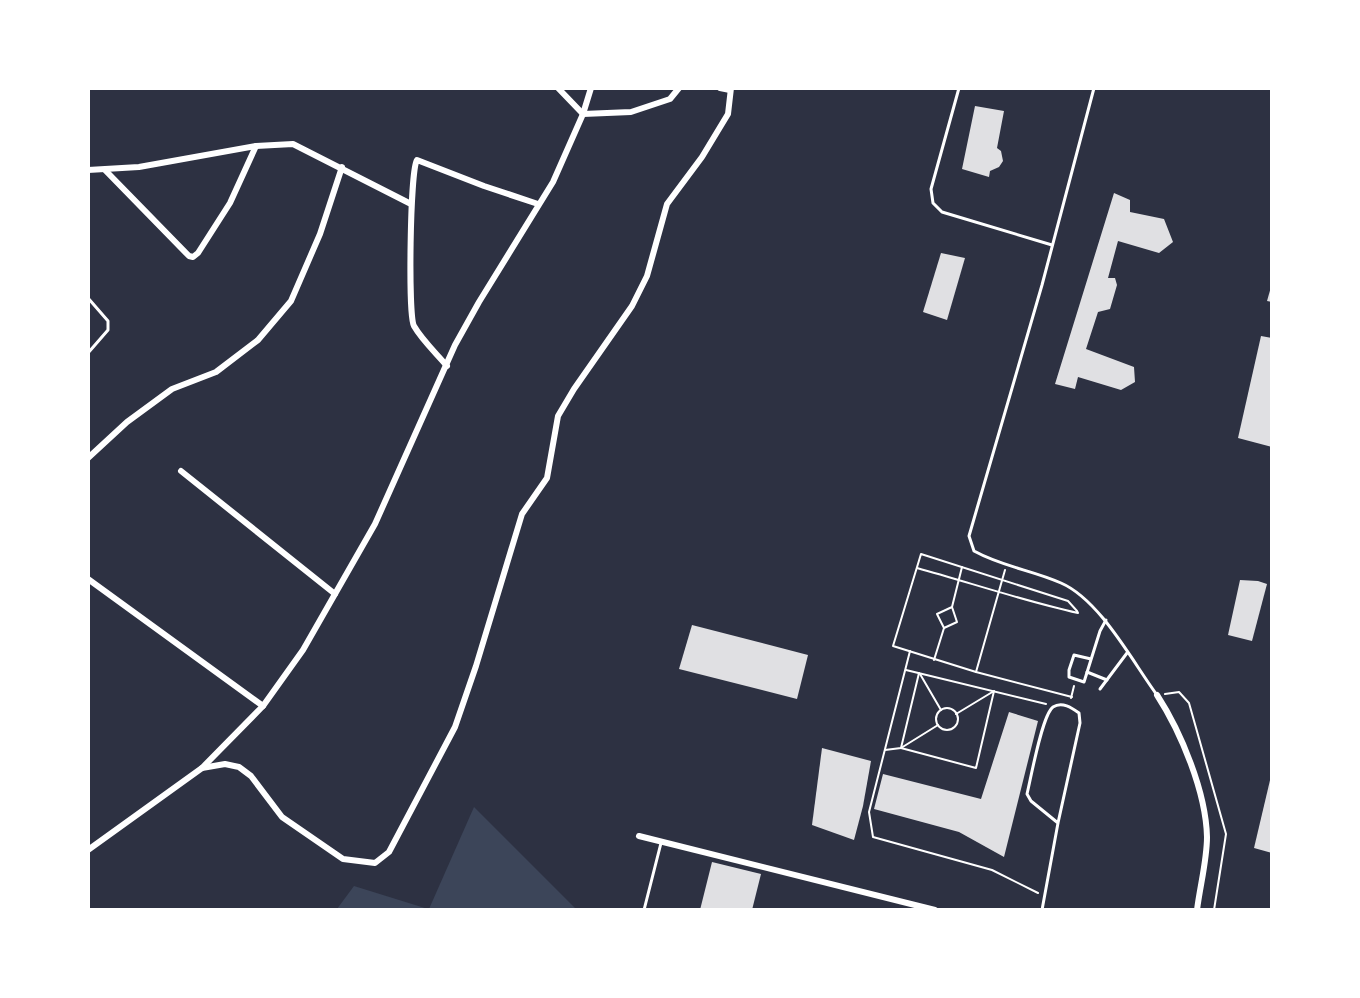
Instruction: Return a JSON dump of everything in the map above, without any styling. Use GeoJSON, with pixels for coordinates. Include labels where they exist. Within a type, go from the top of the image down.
{"type":"FeatureCollection","features":[{"type":"Feature","properties":{"kind":"street"},"geometry":{"type":"LineString","coordinates":[[558,88],[582,114],[631,112],[670,99],[679,88]]}},
{"type":"Feature","properties":{"kind":"street"},"geometry":{"type":"LineString","coordinates":[[88,850],[202,768],[263,706],[303,650],[375,524],[455,345],[553,182],[591,88]]}},
{"type":"Feature","properties":{"kind":"street"},"geometry":{"type":"LineString","coordinates":[[202,768],[225,764],[239,767],[251,776],[282,817],[343,859],[375,862],[389,852],[455,727],[522,514],[547,478],[558,416],[573,389],[632,306],[647,276],[667,204],[702,158],[728,114],[730,89],[720,88]]}},
{"type":"Feature","properties":{"kind":"street"},"geometry":{"type":"LineString","coordinates":[[88,170],[139,167],[256,146],[293,144],[411,204]]}},
{"type":"Feature","properties":{"kind":"street"},"geometry":{"type":"LineString","coordinates":[[105,170],[193,257],[230,203],[256,146]]}},
{"type":"Feature","properties":{"kind":"street"},"geometry":{"type":"LineString","coordinates":[[447,366],[413,325],[411,204],[414,166],[417,160],[538,204]]}},
{"type":"Feature","properties":{"kind":"street"},"geometry":{"type":"LineString","coordinates":[[88,458],[127,422],[172,388],[216,372],[258,340],[291,301],[320,234],[342,167]]}},
{"type":"Feature","properties":{"kind":"street"},"geometry":{"type":"LineString","coordinates":[[181,471],[335,594]]}},
{"type":"Feature","properties":{"kind":"street"},"geometry":{"type":"LineString","coordinates":[[88,579],[263,706]]}},
{"type":"Feature","properties":{"kind":"street"},"geometry":{"type":"LineString","coordinates":[[1156,695],[1172,719],[1200,791],[1207,838],[1197,909]]}},
{"type":"Feature","properties":{"kind":"street"},"geometry":{"type":"LineString","coordinates":[[639,836],[935,909]]}},
{"type":"Feature","properties":{"kind":"lane"},"geometry":{"type":"LineString","coordinates":[[959,88],[931,189],[933,203],[942,212],[1052,245]]}},
{"type":"Feature","properties":{"kind":"lane"},"geometry":{"type":"LineString","coordinates":[[1094,88],[969,536],[974,550],[1006,566],[1061,583],[1076,591],[1106,620],[1156,695]]}},
{"type":"Feature","properties":{"kind":"lane"},"geometry":{"type":"LineString","coordinates":[[88,298],[108,321],[108,330],[88,353]]}},
{"type":"Feature","properties":{"kind":"lane"},"geometry":{"type":"LineString","coordinates":[[1091,659],[1074,655],[1068,675],[1084,682],[1106,620]]}},
{"type":"Feature","properties":{"kind":"lane"},"geometry":{"type":"LineString","coordinates":[[1100,689],[1127,653]]}},
{"type":"Feature","properties":{"kind":"lane"},"geometry":{"type":"LineString","coordinates":[[1087,672],[1108,680]]}},
{"type":"Feature","properties":{"kind":"lane"},"geometry":{"type":"LineString","coordinates":[[1042,909],[1080,723],[1079,713],[1070,706],[1062,705],[1054,707],[1048,713],[1043,725],[1027,794],[1031,801],[1058,823]]}},
{"type":"Feature","properties":{"kind":"lane"},"geometry":{"type":"LineString","coordinates":[[644,909],[662,841]]}},
{"type":"Feature","properties":{"kind":"path"},"geometry":{"type":"LineString","coordinates":[[917,568],[1078,613],[1068,601],[921,554],[893,646],[976,672],[1072,697]]}},
{"type":"Feature","properties":{"kind":"path"},"geometry":{"type":"LineString","coordinates":[[976,672],[1006,566]]}},
{"type":"Feature","properties":{"kind":"path"},"geometry":{"type":"LineString","coordinates":[[944,628],[957,622],[952,607],[962,567]]}},
{"type":"Feature","properties":{"kind":"path"},"geometry":{"type":"LineString","coordinates":[[934,660],[944,628],[937,614],[952,607]]}},
{"type":"Feature","properties":{"kind":"path"},"geometry":{"type":"LineString","coordinates":[[910,651],[869,812],[873,837],[992,870],[1044,896]]}},
{"type":"Feature","properties":{"kind":"path"},"geometry":{"type":"LineString","coordinates":[[906,670],[1054,707]]}},
{"type":"Feature","properties":{"kind":"path"},"geometry":{"type":"LineString","coordinates":[[919,673],[941,710]]}},
{"type":"Feature","properties":{"kind":"path"},"geometry":{"type":"LineString","coordinates":[[901,748],[919,673]]}},
{"type":"Feature","properties":{"kind":"path"},"geometry":{"type":"LineString","coordinates":[[1070,706],[1076,680]]}},
{"type":"Feature","properties":{"kind":"path"},"geometry":{"type":"LineString","coordinates":[[885,750],[901,748],[976,768],[994,691]]}},
{"type":"Feature","properties":{"kind":"path"},"geometry":{"type":"LineString","coordinates":[[957,714],[994,691]]}},
{"type":"Feature","properties":{"kind":"path"},"geometry":{"type":"LineString","coordinates":[[950,709],[957,714],[958,722],[953,729],[944,730],[938,725],[936,717],[941,710],[950,709]]}},
{"type":"Feature","properties":{"kind":"path"},"geometry":{"type":"LineString","coordinates":[[901,748],[938,725]]}},
{"type":"Feature","properties":{"kind":"shaded area"},"geometry":{"type":"Polygon","coordinates":[[[474,807],[576,909],[429,909],[474,807]]]}},
{"type":"Feature","properties":{"kind":"shaded area"},"geometry":{"type":"Polygon","coordinates":[[[354,886],[428,909],[337,909],[354,886]]]}},
{"type":"Feature","properties":{"kind":"building"},"geometry":{"type":"Polygon","coordinates":[[[975,106],[1004,111],[997,148],[1001,151],[1003,161],[999,167],[990,171],[989,177],[962,169],[975,106]]]}},
{"type":"Feature","properties":{"kind":"building"},"geometry":{"type":"Polygon","coordinates":[[[1114,193],[1130,200],[1130,212],[1164,219],[1173,242],[1159,253],[1118,241],[1108,278],[1115,278],[1117,285],[1110,309],[1098,312],[1086,349],[1134,367],[1135,382],[1121,390],[1078,377],[1075,389],[1055,384],[1114,193]]]}},
{"type":"Feature","properties":{"kind":"building"},"geometry":{"type":"Polygon","coordinates":[[[941,253],[965,258],[947,320],[923,312],[941,253]]]}},
{"type":"Feature","properties":{"kind":"building"},"geometry":{"type":"Polygon","coordinates":[[[1272,288],[1272,302],[1267,301],[1272,288]]]}},
{"type":"Feature","properties":{"kind":"building"},"geometry":{"type":"Polygon","coordinates":[[[1261,336],[1272,338],[1272,447],[1238,438],[1261,336]]]}},
{"type":"Feature","properties":{"kind":"building"},"geometry":{"type":"Polygon","coordinates":[[[1240,580],[1267,584],[1252,641],[1228,635],[1240,580]]]}},
{"type":"Feature","properties":{"kind":"building"},"geometry":{"type":"Polygon","coordinates":[[[692,625],[808,655],[797,699],[679,669],[692,625]]]}},
{"type":"Feature","properties":{"kind":"building"},"geometry":{"type":"Polygon","coordinates":[[[1009,712],[1038,721],[1004,857],[959,832],[874,809],[883,774],[981,799],[1009,712]]]}},
{"type":"Feature","properties":{"kind":"building"},"geometry":{"type":"Polygon","coordinates":[[[822,748],[871,761],[854,840],[812,825],[822,748]]]}},
{"type":"Feature","properties":{"kind":"building"},"geometry":{"type":"Polygon","coordinates":[[[1272,776],[1272,853],[1254,848],[1272,776]]]}},
{"type":"Feature","properties":{"kind":"building"},"geometry":{"type":"Polygon","coordinates":[[[712,862],[761,874],[752,910],[700,910],[712,862]]]}}]}
